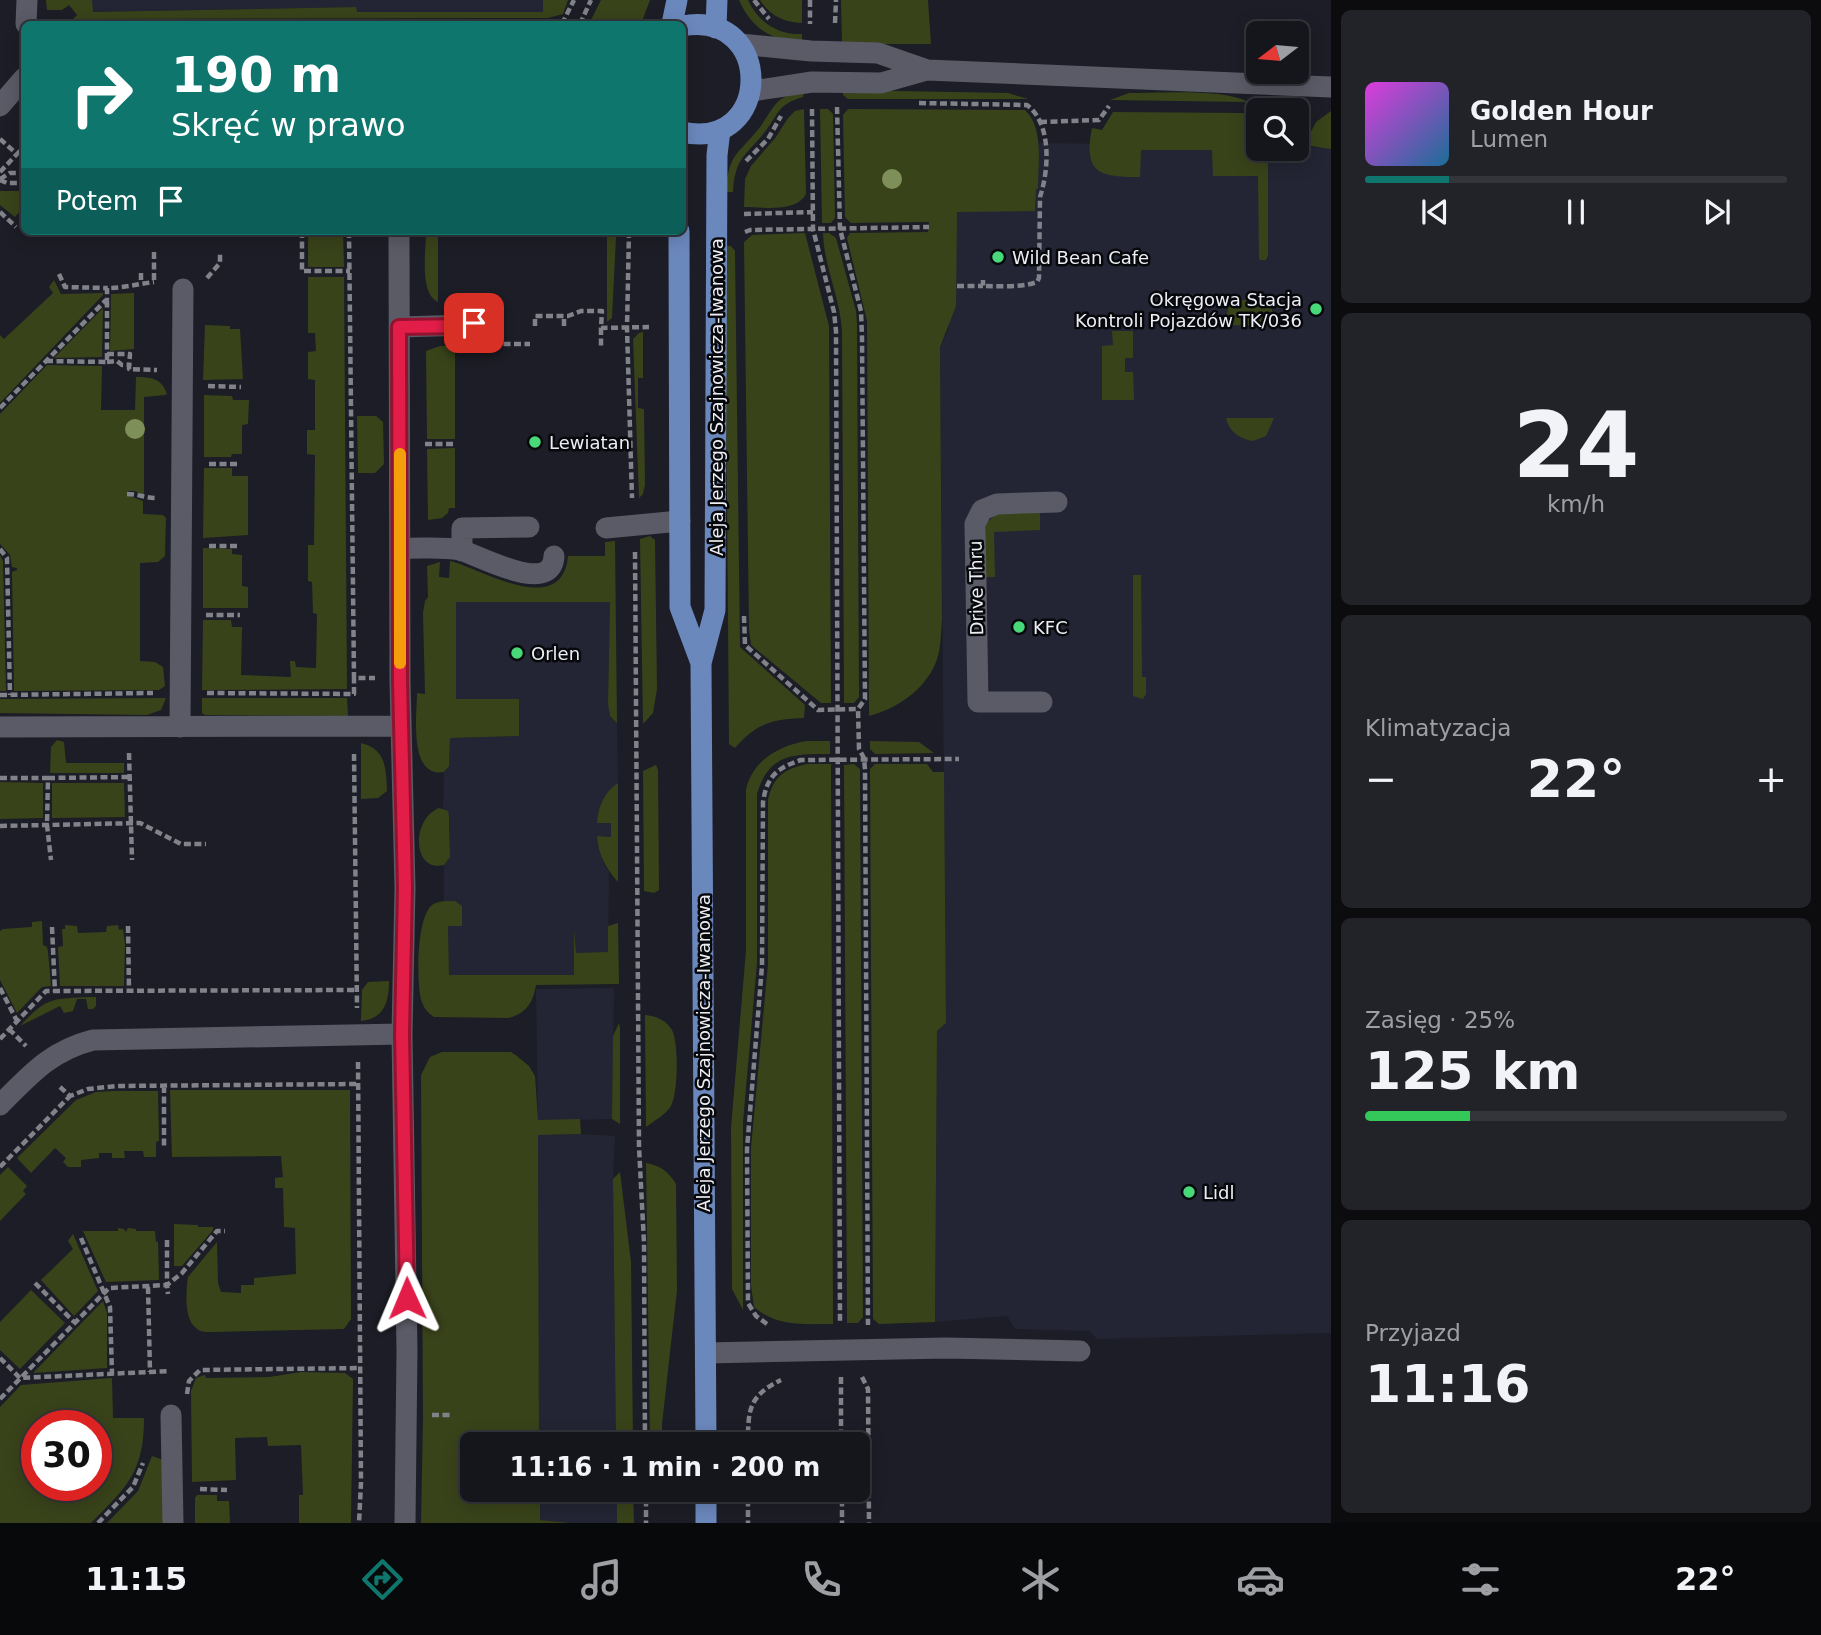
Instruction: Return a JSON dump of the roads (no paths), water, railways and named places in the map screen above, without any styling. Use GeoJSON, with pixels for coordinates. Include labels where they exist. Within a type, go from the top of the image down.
{"type":"FeatureCollection","features":[{"type":"Feature","properties":{"kind":"main road"},"geometry":{"type":"LineString","coordinates":[[673,21],[677,0]]}},
{"type":"Feature","properties":{"kind":"main road"},"geometry":{"type":"LineString","coordinates":[[716,28],[717,0]]}},
{"type":"Feature","properties":{"kind":"main road"},"geometry":{"type":"LineString","coordinates":[[686,26],[705,25],[716,28],[729,34],[740,44],[750,66],[752,91],[746,107],[734,121],[720,130],[696,135],[686,133]]}},
{"type":"Feature","properties":{"kind":"main road","name":"Aleja Jerzego Szajnowicza-Iwanowa"},"geometry":{"type":"LineString","coordinates":[[706,1432],[701,663],[715,610],[728,215],[720,130]]}},
{"type":"Feature","properties":{"kind":"main road","name":"Aleja Jerzego Szajnowicza-Iwanowa"},"geometry":{"type":"LineString","coordinates":[[679,235],[680,607],[701,663]]}},
{"type":"Feature","properties":{"kind":"main road"},"geometry":{"type":"LineString","coordinates":[[706,1502],[706,1523]]}},
{"type":"Feature","properties":{"kind":"street"},"geometry":{"type":"LineString","coordinates":[[26,21],[27,0]]}},
{"type":"Feature","properties":{"kind":"street"},"geometry":{"type":"LineString","coordinates":[[740,44],[822,52],[878,53],[927,70],[1331,87]]}},
{"type":"Feature","properties":{"kind":"street"},"geometry":{"type":"LineString","coordinates":[[752,91],[833,82],[881,83],[927,70]]}},
{"type":"Feature","properties":{"kind":"street"},"geometry":{"type":"LineString","coordinates":[[0,106],[21,82]]}},
{"type":"Feature","properties":{"kind":"street"},"geometry":{"type":"LineString","coordinates":[[399,235],[401,726],[405,888],[402,1034],[407,1351],[405,1523]]}},
{"type":"Feature","properties":{"kind":"street"},"geometry":{"type":"LineString","coordinates":[[180,727],[183,289]]}},
{"type":"Feature","properties":{"kind":"street"},"geometry":{"type":"LineString","coordinates":[[399,327],[469,325],[478,319],[480,308]]}},
{"type":"Feature","properties":{"kind":"street","name":"Drive Thru"},"geometry":{"type":"LineString","coordinates":[[1042,702],[978,702],[975,539],[977,518],[982,510],[997,504],[1057,502]]}},
{"type":"Feature","properties":{"kind":"street"},"geometry":{"type":"LineString","coordinates":[[606,528],[680,521]]}},
{"type":"Feature","properties":{"kind":"street"},"geometry":{"type":"LineString","coordinates":[[462,551],[462,528],[529,527]]}},
{"type":"Feature","properties":{"kind":"street"},"geometry":{"type":"LineString","coordinates":[[400,548],[462,551],[533,575],[549,569],[554,564],[554,556]]}},
{"type":"Feature","properties":{"kind":"street"},"geometry":{"type":"LineString","coordinates":[[0,727],[401,726]]}},
{"type":"Feature","properties":{"kind":"street"},"geometry":{"type":"LineString","coordinates":[[0,1105],[39,1067],[62,1050],[93,1040],[402,1034]]}},
{"type":"Feature","properties":{"kind":"street"},"geometry":{"type":"LineString","coordinates":[[706,1353],[946,1348],[1080,1350]]}},
{"type":"Feature","properties":{"kind":"street"},"geometry":{"type":"LineString","coordinates":[[171,1415],[173,1523]]}},
{"type":"Feature","properties":{"kind":"place","name":"Wild Bean Cafe"},"geometry":{"type":"Point","coordinates":[998,257]}},
{"type":"Feature","properties":{"kind":"place","name":"Okręgowa Stacja Kontroli Pojazdów TK/036"},"geometry":{"type":"Point","coordinates":[1316,309]}},
{"type":"Feature","properties":{"kind":"place","name":"Lewiatan"},"geometry":{"type":"Point","coordinates":[535,442]}},
{"type":"Feature","properties":{"kind":"place","name":"KFC"},"geometry":{"type":"Point","coordinates":[1019,627]}},
{"type":"Feature","properties":{"kind":"place","name":"Orlen"},"geometry":{"type":"Point","coordinates":[517,653]}},
{"type":"Feature","properties":{"kind":"place","name":"Lidl"},"geometry":{"type":"Point","coordinates":[1189,1192]}}]}
